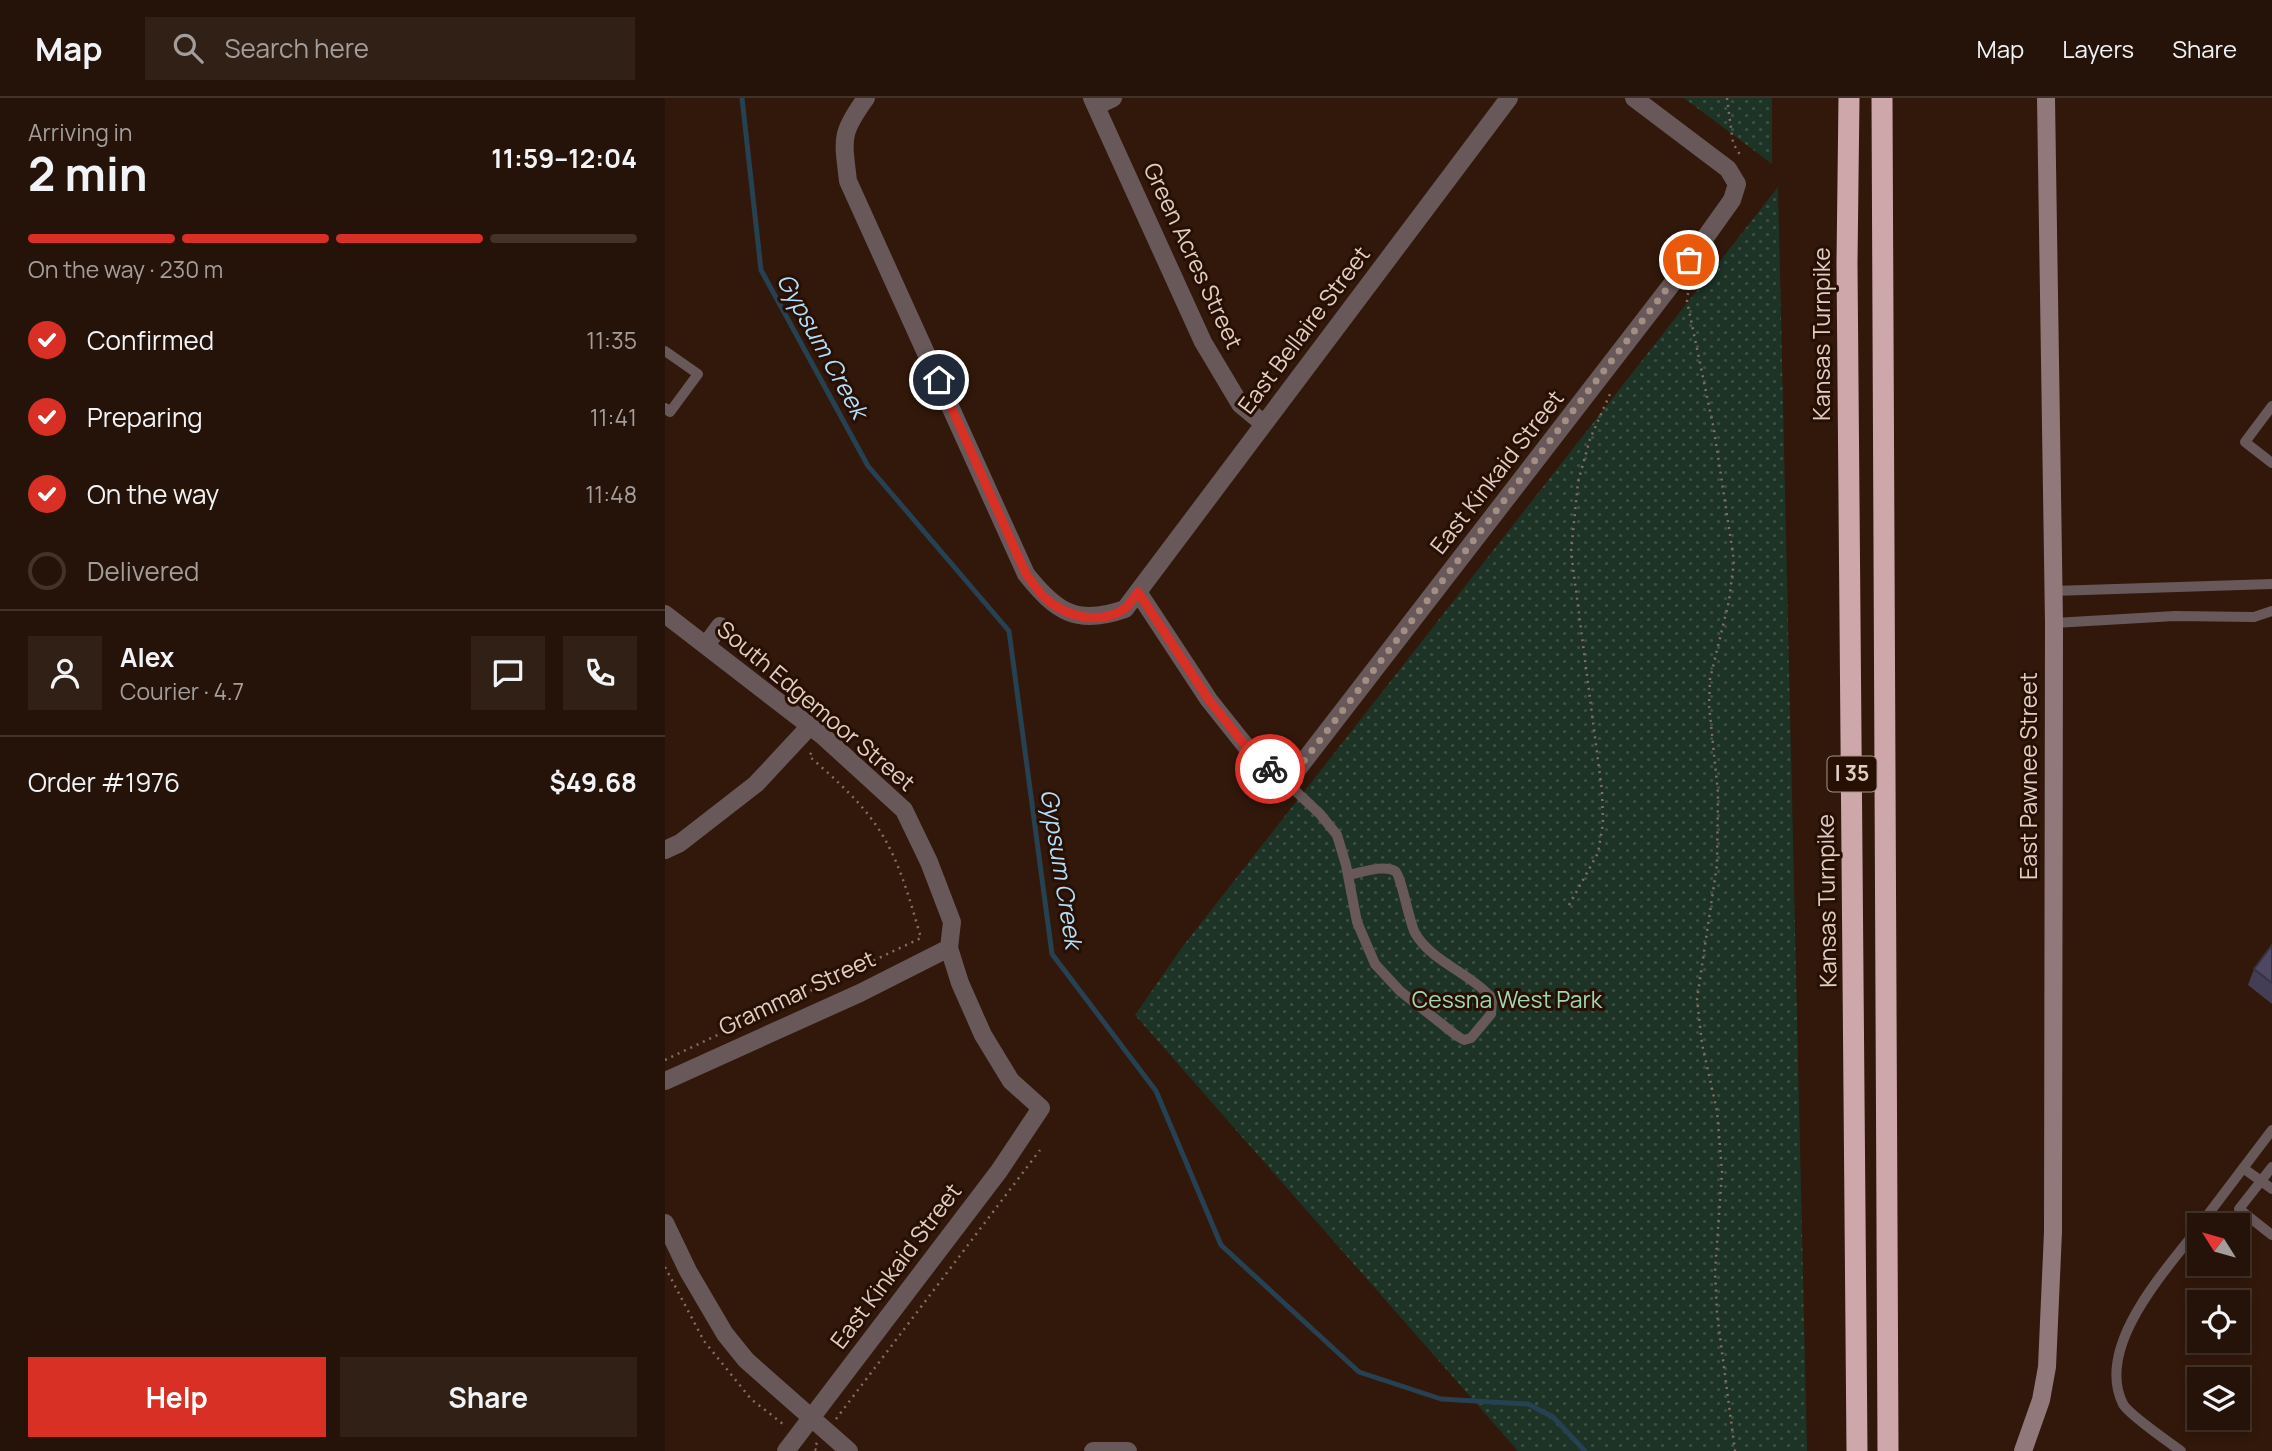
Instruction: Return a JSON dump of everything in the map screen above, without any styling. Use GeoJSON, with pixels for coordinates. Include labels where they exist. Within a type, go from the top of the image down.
{"type":"FeatureCollection","features":[{"type":"Feature","properties":{"kind":"highway","name":"Kansas Turnpike"},"geometry":{"type":"LineString","coordinates":[[1849,98],[1847,263],[1857,1451]]}},
{"type":"Feature","properties":{"kind":"highway","name":"I 35"},"geometry":{"type":"LineString","coordinates":[[1882,98],[1888,1451]]}},
{"type":"Feature","properties":{"kind":"main road","name":"East Pawnee Street"},"geometry":{"type":"LineString","coordinates":[[2023,1451],[2041,1400],[2047,1367],[2053,1232],[2054,623],[2046,98]]}},
{"type":"Feature","properties":{"kind":"street","name":"East Bellaire Street"},"geometry":{"type":"LineString","coordinates":[[866,98],[850,119],[843,140],[848,181],[1026,574],[1044,597],[1069,614],[1088,618],[1125,609],[1509,98]]}},
{"type":"Feature","properties":{"kind":"street"},"geometry":{"type":"LineString","coordinates":[[1094,102],[1113,98]]}},
{"type":"Feature","properties":{"kind":"street","name":"East Kinkaid Street"},"geometry":{"type":"LineString","coordinates":[[1287,783],[1675,280],[1732,201],[1737,184],[1728,169],[1634,98]]}},
{"type":"Feature","properties":{"kind":"street","name":"Green Acres Street"},"geometry":{"type":"LineString","coordinates":[[1094,102],[1203,342],[1240,404],[1264,424]]}},
{"type":"Feature","properties":{"kind":"street"},"geometry":{"type":"LineString","coordinates":[[1138,592],[1218,711],[1252,754],[1287,783]]}},
{"type":"Feature","properties":{"kind":"street","name":"South Edgemoor Street"},"geometry":{"type":"LineString","coordinates":[[665,614],[817,732],[904,810],[929,862],[952,922],[949,948],[960,983],[983,1035],[1011,1081],[1041,1108]]}},
{"type":"Feature","properties":{"kind":"street"},"geometry":{"type":"LineString","coordinates":[[706,645],[720,626]]}},
{"type":"Feature","properties":{"kind":"street"},"geometry":{"type":"LineString","coordinates":[[665,850],[680,843],[817,732]]}},
{"type":"Feature","properties":{"kind":"street","name":"Grammar Street"},"geometry":{"type":"LineString","coordinates":[[665,1081],[860,993],[949,948]]}},
{"type":"Feature","properties":{"kind":"street","name":"East Kinkaid Street"},"geometry":{"type":"LineString","coordinates":[[786,1451],[999,1171],[1041,1108]]}},
{"type":"Feature","properties":{"kind":"street"},"geometry":{"type":"LineString","coordinates":[[665,1223],[688,1271],[725,1334],[746,1360],[849,1451]]}},
{"type":"Feature","properties":{"kind":"street"},"geometry":{"type":"LineString","coordinates":[[1093,1451],[1128,1451]]}},
{"type":"Feature","properties":{"kind":"lane"},"geometry":{"type":"LineString","coordinates":[[665,351],[698,374],[670,412],[665,408]]}},
{"type":"Feature","properties":{"kind":"lane"},"geometry":{"type":"LineString","coordinates":[[2272,406],[2245,442],[2272,463]]}},
{"type":"Feature","properties":{"kind":"lane"},"geometry":{"type":"LineString","coordinates":[[2053,591],[2272,584]]}},
{"type":"Feature","properties":{"kind":"lane"},"geometry":{"type":"LineString","coordinates":[[2054,623],[2175,616],[2254,617],[2272,611]]}},
{"type":"Feature","properties":{"kind":"lane"},"geometry":{"type":"LineString","coordinates":[[1287,783],[1320,814],[1337,835],[1357,922],[1375,964],[1400,991],[1457,1036],[1464,1040],[1471,1038],[1492,1014],[1490,996],[1429,950],[1416,933],[1403,899],[1399,874],[1384,868],[1348,876]]}},
{"type":"Feature","properties":{"kind":"lane"},"geometry":{"type":"LineString","coordinates":[[2209,1213],[2272,1130]]}},
{"type":"Feature","properties":{"kind":"lane"},"geometry":{"type":"LineString","coordinates":[[2272,1167],[2239,1209],[2272,1235]]}},
{"type":"Feature","properties":{"kind":"lane"},"geometry":{"type":"LineString","coordinates":[[2243,1168],[2272,1189]]}},
{"type":"Feature","properties":{"kind":"lane"},"geometry":{"type":"LineString","coordinates":[[2181,1451],[2124,1407],[2117,1386],[2117,1363],[2124,1337],[2142,1302],[2187,1242]]}},
{"type":"Feature","properties":{"kind":"path"},"geometry":{"type":"LineString","coordinates":[[1727,98],[1733,143],[1745,163]]}},
{"type":"Feature","properties":{"kind":"path"},"geometry":{"type":"LineString","coordinates":[[1689,291],[1687,301],[1714,430],[1734,561],[1729,601],[1710,679],[1709,705],[1718,793],[1717,864],[1697,999],[1702,1044],[1717,1111],[1722,1172],[1715,1272],[1716,1304],[1735,1451]]}},
{"type":"Feature","properties":{"kind":"path"},"geometry":{"type":"LineString","coordinates":[[1569,905],[1598,853],[1602,823],[1602,791],[1571,552],[1578,482],[1590,439],[1611,390]]}},
{"type":"Feature","properties":{"kind":"path"},"geometry":{"type":"LineString","coordinates":[[665,1060],[921,938],[906,889],[883,836],[851,793],[809,756],[817,732]]}},
{"type":"Feature","properties":{"kind":"path"},"geometry":{"type":"LineString","coordinates":[[817,1451],[814,1448],[1040,1150]]}},
{"type":"Feature","properties":{"kind":"green space"},"geometry":{"type":"Polygon","coordinates":[[[1684,98],[1772,98],[1772,164],[1684,98]]]}},
{"type":"Feature","properties":{"kind":"green space","name":"Cessna West Park"},"geometry":{"type":"Polygon","coordinates":[[[1778,187],[1807,1451],[1518,1451],[1135,1015],[1183,946],[1778,187]]]}},
{"type":"Feature","properties":{"kind":"building"},"geometry":{"type":"Polygon","coordinates":[[[2272,945],[2272,983],[2254,969],[2272,945]]]}},
{"type":"Feature","properties":{"kind":"waterway","name":"Gypsum Creek"},"geometry":{"type":"LineString","coordinates":[[742,98],[761,270],[868,466],[1009,631],[1052,954],[1156,1091],[1221,1245],[1359,1372],[1441,1399],[1528,1404],[1553,1417],[1585,1451]]}},
{"type":"Feature","properties":{"kind":"way so far"},"geometry":{"type":"LineString","coordinates":[[1270,769],[1287,783],[1689,260]]}},
{"type":"Feature","properties":{"kind":"route"},"geometry":{"type":"LineString","coordinates":[[939,380],[1026,574],[1044,597],[1069,614],[1088,618],[1125,609],[1138,592],[1209,700],[1252,754],[1270,769]]}}]}
